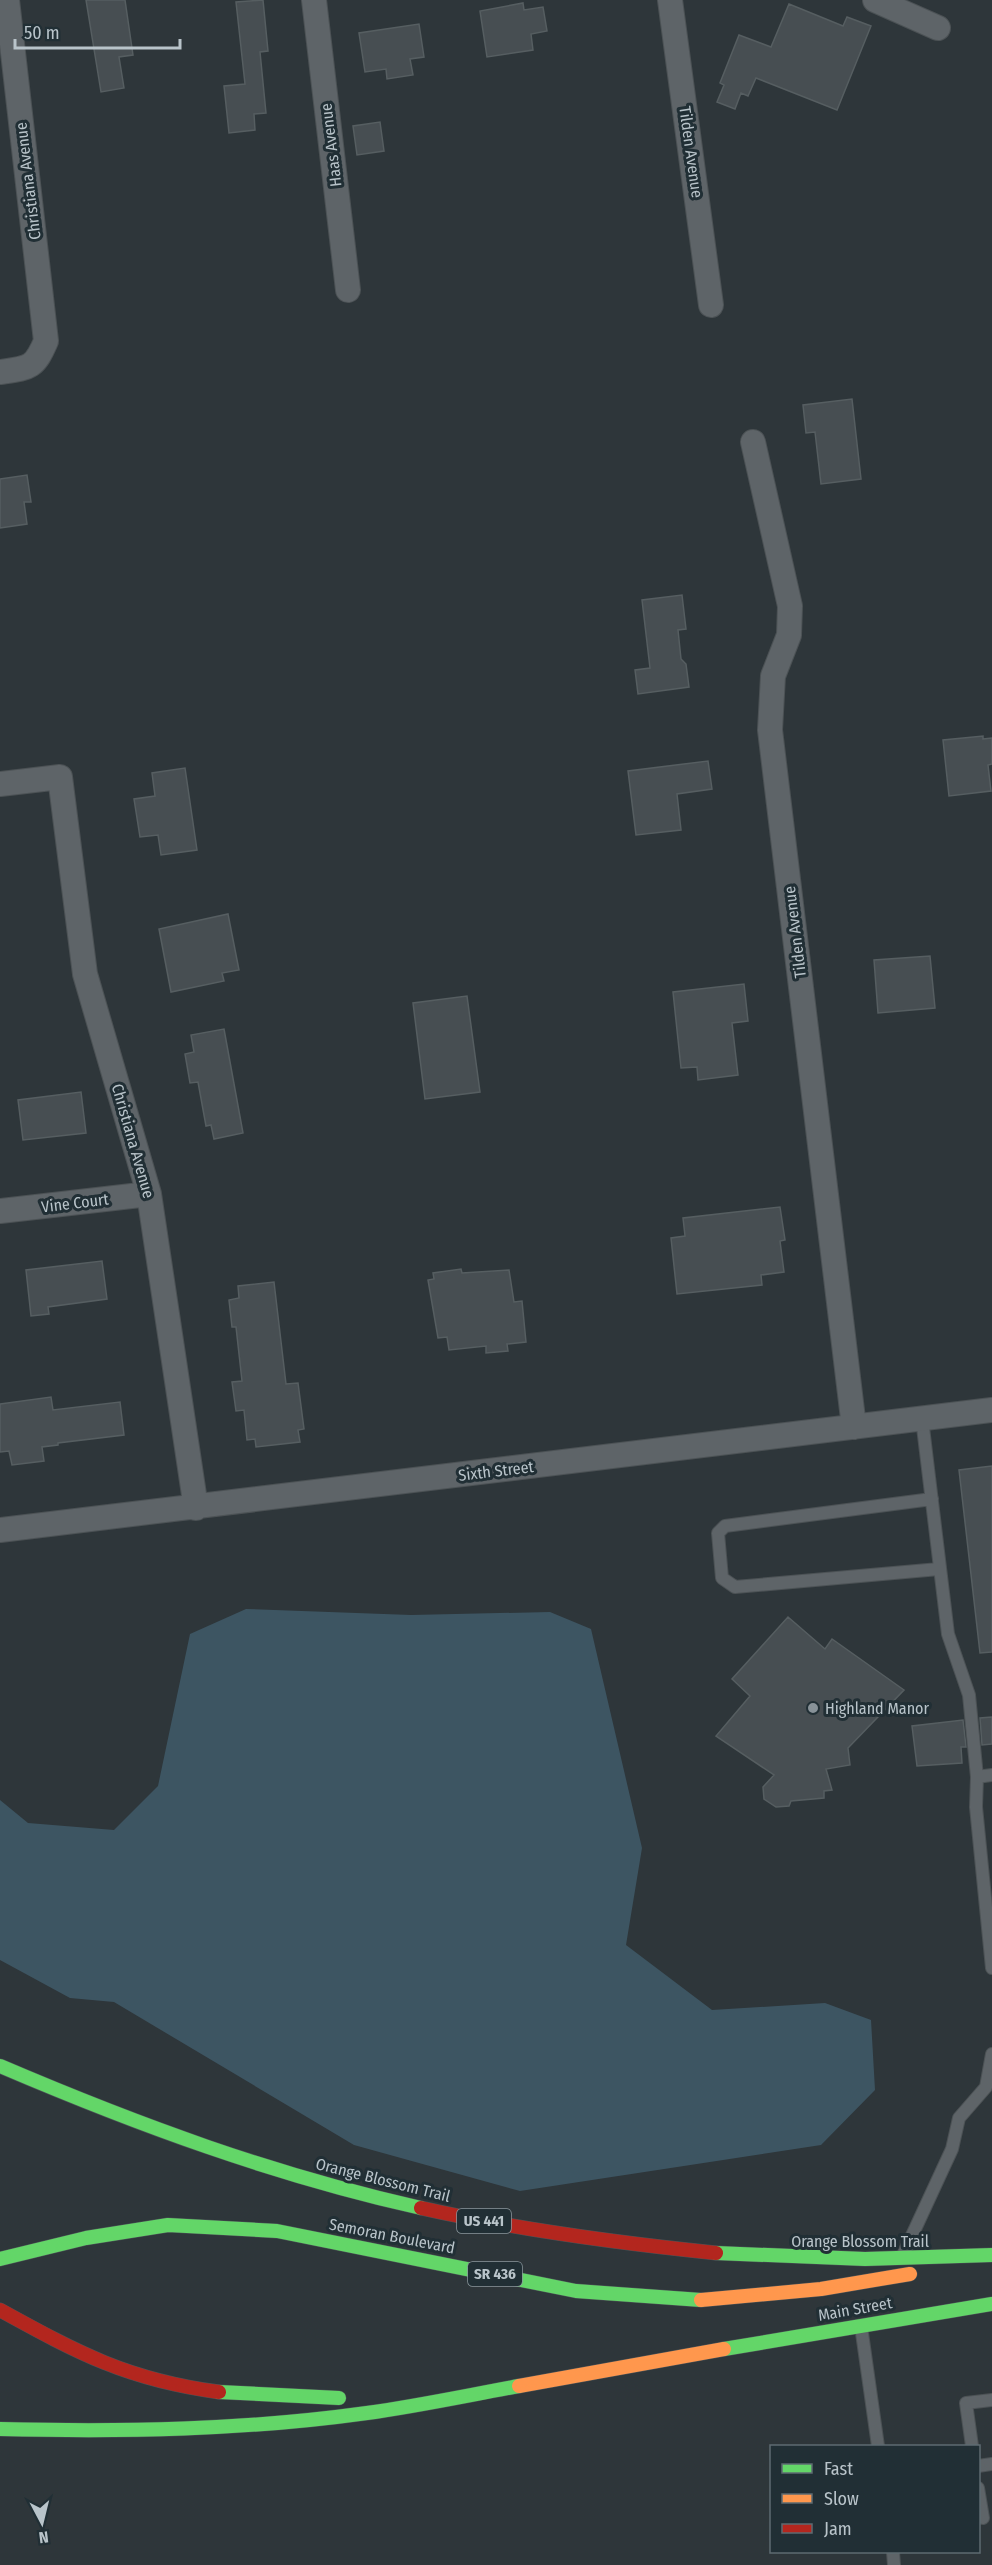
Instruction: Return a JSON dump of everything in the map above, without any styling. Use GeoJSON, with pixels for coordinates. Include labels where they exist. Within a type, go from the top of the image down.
{"type":"FeatureCollection","features":[{"type":"Feature","properties":{"kind":"main road","name":"Orange Blossom Trail"},"geometry":{"type":"LineString","coordinates":[[0,2066],[102,2110],[227,2156],[355,2192],[484,2221],[572,2236],[712,2253],[790,2257],[902,2258],[992,2255]]}},
{"type":"Feature","properties":{"kind":"main road","name":"Semoran Boulevard"},"geometry":{"type":"LineString","coordinates":[[0,2259],[86,2238],[168,2225],[277,2231],[576,2291],[705,2300],[821,2289],[992,2260]]}},
{"type":"Feature","properties":{"kind":"main road","name":"Main Street"},"geometry":{"type":"LineString","coordinates":[[724,2349],[992,2304]]}},
{"type":"Feature","properties":{"kind":"main road"},"geometry":{"type":"LineString","coordinates":[[0,2310],[78,2353],[119,2370],[159,2381],[219,2392],[350,2398]]}},
{"type":"Feature","properties":{"kind":"main road"},"geometry":{"type":"LineString","coordinates":[[408,2392],[724,2349]]}},
{"type":"Feature","properties":{"kind":"main road"},"geometry":{"type":"LineString","coordinates":[[0,2429],[129,2432],[248,2425],[367,2413],[724,2349]]}},
{"type":"Feature","properties":{"kind":"street","name":"Christiana Avenue"},"geometry":{"type":"LineString","coordinates":[[0,372],[27,368],[37,361],[46,341],[7,0]]}},
{"type":"Feature","properties":{"kind":"street","name":"Haas Avenue"},"geometry":{"type":"LineString","coordinates":[[314,0],[348,290]]}},
{"type":"Feature","properties":{"kind":"street","name":"Tilden Avenue"},"geometry":{"type":"LineString","coordinates":[[670,0],[711,305]]}},
{"type":"Feature","properties":{"kind":"street"},"geometry":{"type":"LineString","coordinates":[[875,0],[938,28]]}},
{"type":"Feature","properties":{"kind":"street","name":"Tilden Avenue"},"geometry":{"type":"LineString","coordinates":[[753,442],[790,606],[789,635],[773,676],[770,730],[854,1427]]}},
{"type":"Feature","properties":{"kind":"street","name":"Christiana Avenue"},"geometry":{"type":"LineString","coordinates":[[0,784],[60,777],[85,974],[149,1194],[196,1508]]}},
{"type":"Feature","properties":{"kind":"street","name":"Vine Court"},"geometry":{"type":"LineString","coordinates":[[0,1211],[149,1194]]}},
{"type":"Feature","properties":{"kind":"street","name":"Sixth Street"},"geometry":{"type":"LineString","coordinates":[[0,1530],[992,1410]]}},
{"type":"Feature","properties":{"kind":"lane"},"geometry":{"type":"LineString","coordinates":[[922,1419],[948,1634],[969,1695],[977,1777],[976,1807],[992,1968]]}},
{"type":"Feature","properties":{"kind":"lane"},"geometry":{"type":"LineString","coordinates":[[932,1499],[725,1526],[718,1533],[722,1578],[735,1587],[939,1569]]}},
{"type":"Feature","properties":{"kind":"lane"},"geometry":{"type":"LineString","coordinates":[[977,1777],[992,1775]]}},
{"type":"Feature","properties":{"kind":"lane"},"geometry":{"type":"LineString","coordinates":[[902,2258],[952,2149],[959,2118],[986,2087],[992,2054]]}},
{"type":"Feature","properties":{"kind":"lane"},"geometry":{"type":"LineString","coordinates":[[861,2325],[878,2445]]}},
{"type":"Feature","properties":{"kind":"lane"},"geometry":{"type":"LineString","coordinates":[[972,2445],[966,2403],[992,2400]]}},
{"type":"Feature","properties":{"kind":"lane"},"geometry":{"type":"LineString","coordinates":[[980,2498],[984,2518]]}},
{"type":"Feature","properties":{"kind":"water"},"geometry":{"type":"Polygon","coordinates":[[[246,1609],[411,1615],[550,1612],[591,1629],[642,1848],[626,1945],[712,2010],[825,2003],[871,2020],[875,2090],[821,2145],[520,2191],[354,2145],[114,2002],[70,1998],[0,1960],[0,1800],[28,1823],[114,1830],[158,1786],[190,1634],[246,1609]]]}},
{"type":"Feature","properties":{"kind":"building"},"geometry":{"type":"Polygon","coordinates":[[[86,0],[125,0],[133,55],[119,57],[124,88],[101,92],[86,0]]]}},
{"type":"Feature","properties":{"kind":"building"},"geometry":{"type":"Polygon","coordinates":[[[263,0],[268,51],[260,52],[266,113],[254,114],[255,130],[229,133],[224,86],[245,84],[236,2],[263,0]]]}},
{"type":"Feature","properties":{"kind":"building"},"geometry":{"type":"Polygon","coordinates":[[[523,3],[524,10],[543,7],[547,31],[531,34],[533,50],[487,57],[480,11],[523,3]]]}},
{"type":"Feature","properties":{"kind":"building"},"geometry":{"type":"Polygon","coordinates":[[[789,4],[843,26],[847,17],[871,26],[837,110],[756,78],[748,96],[741,93],[735,109],[717,102],[724,85],[720,83],[739,35],[771,47],[789,4]]]}},
{"type":"Feature","properties":{"kind":"building"},"geometry":{"type":"Polygon","coordinates":[[[419,24],[424,57],[410,59],[413,75],[387,79],[386,69],[365,72],[359,33],[419,24]]]}},
{"type":"Feature","properties":{"kind":"building"},"geometry":{"type":"Polygon","coordinates":[[[380,122],[384,151],[357,155],[353,126],[380,122]]]}},
{"type":"Feature","properties":{"kind":"building"},"geometry":{"type":"Polygon","coordinates":[[[852,399],[861,479],[821,484],[815,432],[806,433],[803,405],[852,399]]]}},
{"type":"Feature","properties":{"kind":"building"},"geometry":{"type":"Polygon","coordinates":[[[27,475],[31,502],[24,502],[27,524],[0,528],[0,479],[27,475]]]}},
{"type":"Feature","properties":{"kind":"building"},"geometry":{"type":"Polygon","coordinates":[[[682,595],[686,629],[678,630],[681,659],[686,664],[689,687],[638,694],[635,670],[650,668],[642,600],[682,595]]]}},
{"type":"Feature","properties":{"kind":"building"},"geometry":{"type":"Polygon","coordinates":[[[983,736],[983,739],[992,738],[992,764],[988,765],[991,791],[949,796],[943,740],[983,736]]]}},
{"type":"Feature","properties":{"kind":"building"},"geometry":{"type":"Polygon","coordinates":[[[708,761],[712,789],[677,794],[681,830],[636,835],[628,771],[708,761]]]}},
{"type":"Feature","properties":{"kind":"building"},"geometry":{"type":"Polygon","coordinates":[[[185,768],[197,850],[161,855],[158,835],[140,837],[134,799],[155,796],[152,773],[185,768]]]}},
{"type":"Feature","properties":{"kind":"building"},"geometry":{"type":"Polygon","coordinates":[[[228,914],[239,970],[222,973],[224,981],[171,992],[159,929],[228,914]]]}},
{"type":"Feature","properties":{"kind":"building"},"geometry":{"type":"Polygon","coordinates":[[[930,956],[935,1008],[878,1013],[874,960],[930,956]]]}},
{"type":"Feature","properties":{"kind":"building"},"geometry":{"type":"Polygon","coordinates":[[[744,984],[748,1021],[732,1023],[738,1075],[698,1080],[697,1067],[681,1068],[673,992],[744,984]]]}},
{"type":"Feature","properties":{"kind":"building"},"geometry":{"type":"Polygon","coordinates":[[[467,996],[480,1092],[425,1099],[413,1003],[467,996]]]}},
{"type":"Feature","properties":{"kind":"building"},"geometry":{"type":"Polygon","coordinates":[[[224,1029],[243,1133],[214,1139],[211,1125],[206,1126],[198,1082],[190,1083],[185,1054],[194,1052],[191,1035],[224,1029]]]}},
{"type":"Feature","properties":{"kind":"building"},"geometry":{"type":"Polygon","coordinates":[[[81,1092],[86,1133],[23,1140],[18,1100],[81,1092]]]}},
{"type":"Feature","properties":{"kind":"building"},"geometry":{"type":"Polygon","coordinates":[[[780,1207],[785,1240],[780,1241],[784,1272],[761,1275],[762,1285],[677,1294],[671,1238],[685,1236],[683,1218],[780,1207]]]}},
{"type":"Feature","properties":{"kind":"building"},"geometry":{"type":"Polygon","coordinates":[[[102,1261],[107,1299],[48,1307],[49,1314],[31,1316],[26,1270],[102,1261]]]}},
{"type":"Feature","properties":{"kind":"building"},"geometry":{"type":"Polygon","coordinates":[[[461,1269],[462,1273],[509,1270],[514,1302],[522,1301],[526,1342],[507,1344],[508,1351],[486,1353],[486,1346],[449,1350],[447,1337],[438,1338],[428,1280],[434,1279],[433,1273],[461,1269]]]}},
{"type":"Feature","properties":{"kind":"building"},"geometry":{"type":"Polygon","coordinates":[[[274,1282],[286,1384],[298,1383],[304,1429],[298,1430],[300,1442],[256,1447],[255,1439],[247,1440],[244,1410],[236,1411],[232,1382],[242,1381],[236,1327],[232,1327],[229,1300],[239,1298],[238,1286],[274,1282]]]}},
{"type":"Feature","properties":{"kind":"building"},"geometry":{"type":"Polygon","coordinates":[[[51,1397],[53,1410],[120,1402],[124,1435],[42,1447],[44,1461],[12,1465],[9,1451],[0,1452],[0,1404],[51,1397]]]}},
{"type":"Feature","properties":{"kind":"building"},"geometry":{"type":"Polygon","coordinates":[[[992,1466],[992,1652],[980,1653],[959,1470],[992,1466]]]}},
{"type":"Feature","properties":{"kind":"building","name":"Highland Manor"},"geometry":{"type":"Polygon","coordinates":[[[788,1617],[825,1649],[832,1639],[904,1690],[848,1748],[850,1765],[826,1769],[832,1790],[824,1791],[824,1798],[791,1801],[789,1806],[776,1807],[764,1799],[763,1787],[774,1775],[716,1736],[750,1696],[732,1679],[788,1617]]]}},
{"type":"Feature","properties":{"kind":"building"},"geometry":{"type":"Polygon","coordinates":[[[992,1717],[992,1744],[982,1745],[980,1718],[992,1717]]]}},
{"type":"Feature","properties":{"kind":"building"},"geometry":{"type":"Polygon","coordinates":[[[963,1720],[966,1747],[961,1747],[962,1763],[917,1766],[912,1726],[963,1720]]]}},
{"type":"Feature","properties":{"kind":"traffic: fast"},"geometry":{"type":"LineString","coordinates":[[0,2066],[207,2147],[313,2180],[421,2208]]}},
{"type":"Feature","properties":{"kind":"traffic: fast"},"geometry":{"type":"LineString","coordinates":[[0,2259],[86,2238],[168,2225],[277,2231],[576,2291],[701,2300]]}},
{"type":"Feature","properties":{"kind":"traffic: fast"},"geometry":{"type":"LineString","coordinates":[[716,2253],[865,2259],[992,2255]]}},
{"type":"Feature","properties":{"kind":"traffic: fast"},"geometry":{"type":"LineString","coordinates":[[724,2349],[992,2304]]}},
{"type":"Feature","properties":{"kind":"traffic: fast"},"geometry":{"type":"LineString","coordinates":[[0,2429],[138,2430],[275,2423],[386,2410],[519,2386]]}},
{"type":"Feature","properties":{"kind":"traffic: fast"},"geometry":{"type":"LineString","coordinates":[[219,2392],[339,2398]]}},
{"type":"Feature","properties":{"kind":"traffic: slow"},"geometry":{"type":"LineString","coordinates":[[701,2300],[821,2289],[910,2274]]}},
{"type":"Feature","properties":{"kind":"traffic: slow"},"geometry":{"type":"LineString","coordinates":[[519,2386],[724,2349]]}},
{"type":"Feature","properties":{"kind":"traffic: jam"},"geometry":{"type":"LineString","coordinates":[[421,2208],[568,2235],[716,2253]]}},
{"type":"Feature","properties":{"kind":"traffic: jam"},"geometry":{"type":"LineString","coordinates":[[0,2310],[105,2363],[157,2380],[219,2392]]}},
{"type":"Feature","properties":{"kind":"place","name":"Highland Manor"},"geometry":{"type":"Point","coordinates":[813,1708]}}]}
